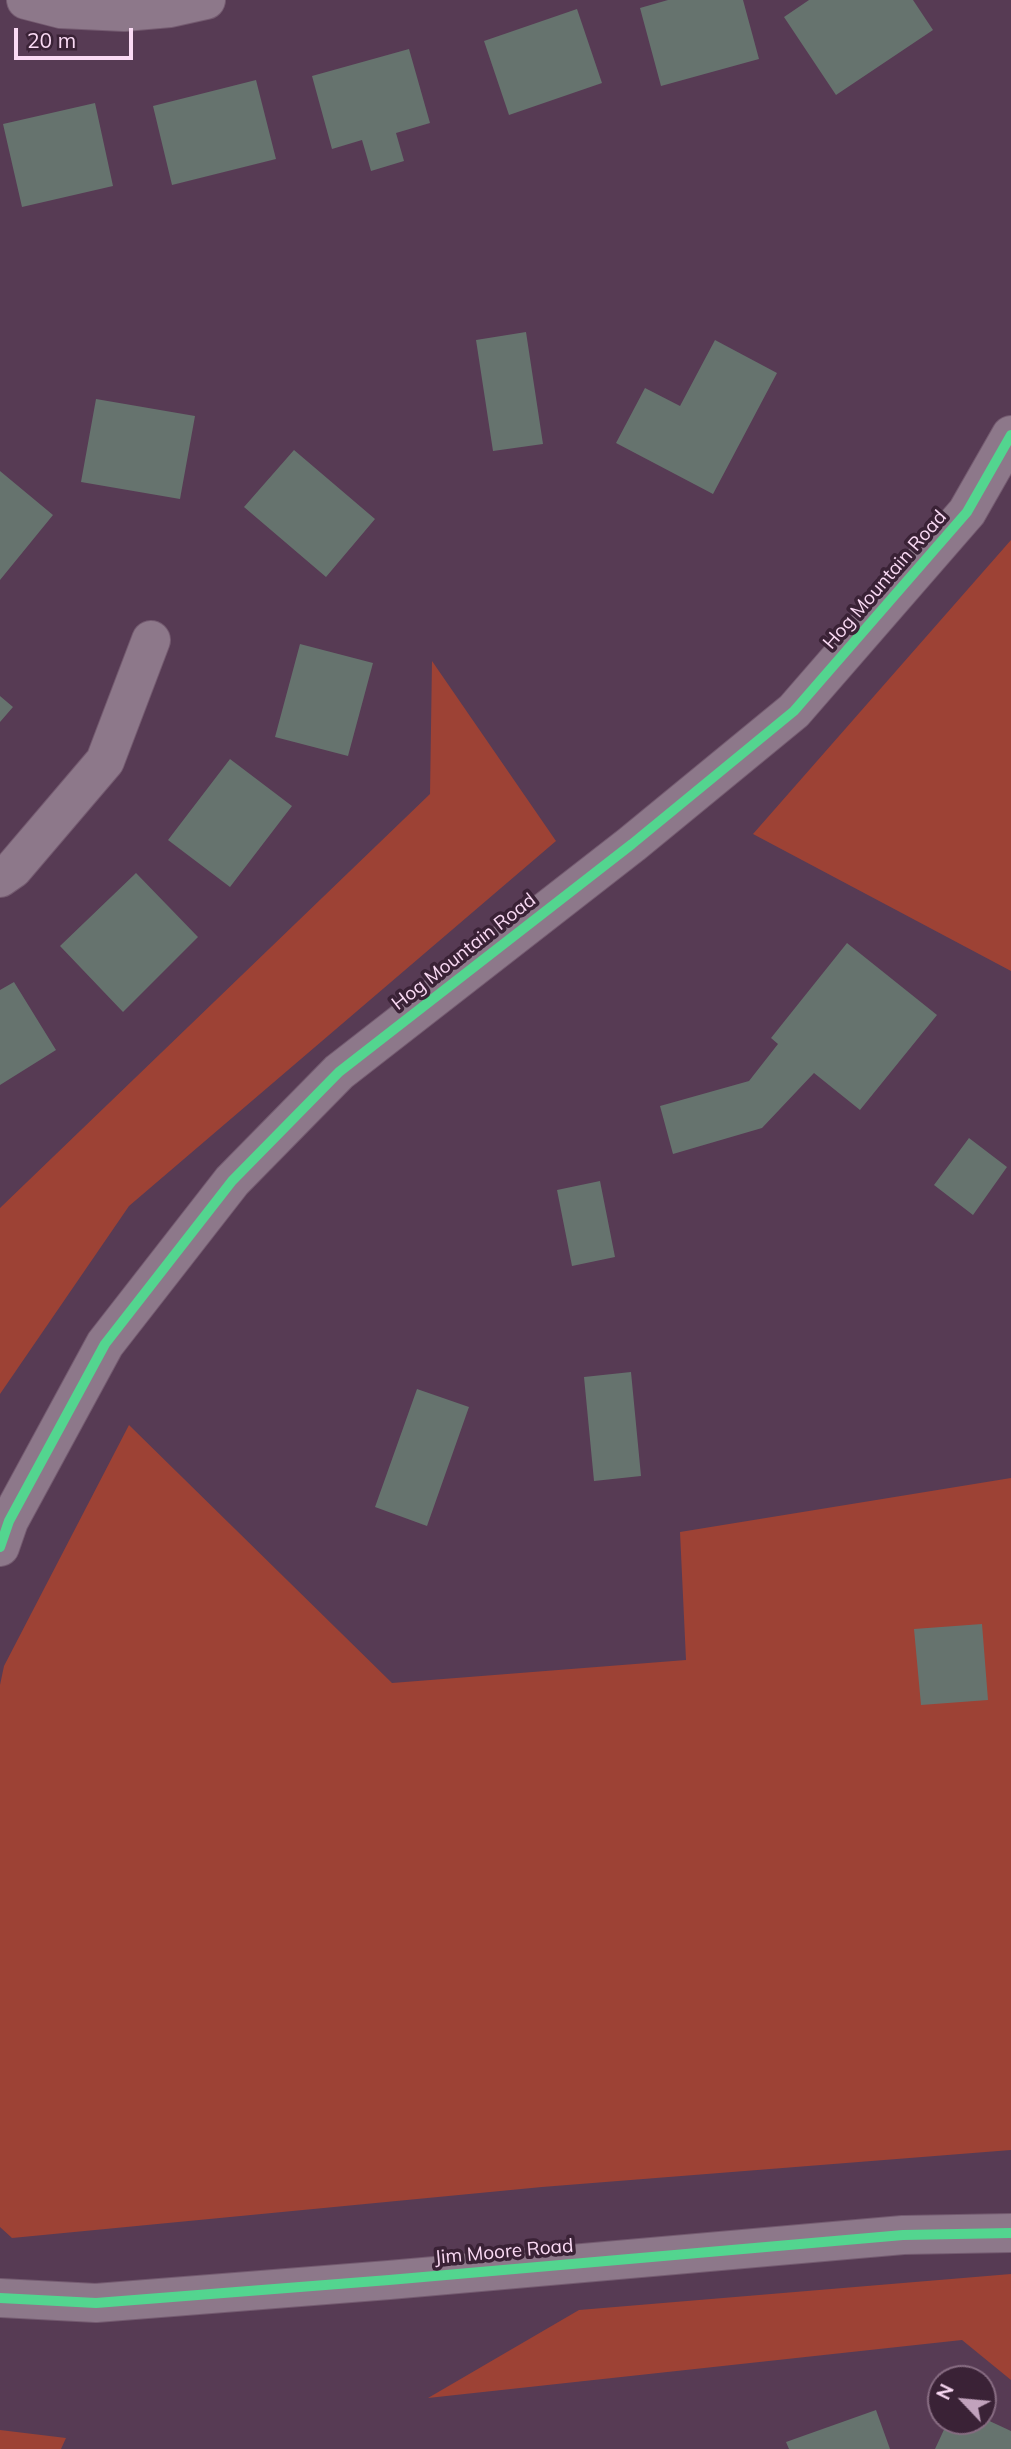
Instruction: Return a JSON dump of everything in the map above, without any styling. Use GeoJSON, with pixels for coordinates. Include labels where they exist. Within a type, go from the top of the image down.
{"type":"FeatureCollection","features":[{"type":"Feature","properties":{"kind":"street"},"geometry":{"type":"LineString","coordinates":[[26,0],[61,9],[124,12],[170,8],[206,0]]}},
{"type":"Feature","properties":{"kind":"street","name":"Hog Mountain Road"},"geometry":{"type":"LineString","coordinates":[[0,1547],[9,1521],[104,1344],[232,1181],[339,1072],[632,844],[794,711],[967,512],[1011,435]]}},
{"type":"Feature","properties":{"kind":"street"},"geometry":{"type":"LineString","coordinates":[[0,878],[13,869],[105,761],[151,640]]}},
{"type":"Feature","properties":{"kind":"street","name":"Jim Moore Road"},"geometry":{"type":"LineString","coordinates":[[0,2298],[96,2303],[903,2235],[1011,2233]]}},
{"type":"Feature","properties":{"kind":"shaded area"},"geometry":{"type":"Polygon","coordinates":[[[1011,540],[1011,971],[753,834],[1011,540]]]}},
{"type":"Feature","properties":{"kind":"shaded area"},"geometry":{"type":"Polygon","coordinates":[[[432,661],[556,841],[129,1206],[0,1394],[0,1208],[430,794],[432,661]]]}},
{"type":"Feature","properties":{"kind":"shaded area"},"geometry":{"type":"Polygon","coordinates":[[[129,1425],[392,1683],[686,1660],[680,1532],[1011,1478],[1011,2150],[542,2187],[12,2238],[0,2227],[0,1685],[4,1666],[129,1425]]]}},
{"type":"Feature","properties":{"kind":"shaded area"},"geometry":{"type":"Polygon","coordinates":[[[1011,2274],[1011,2380],[997,2369],[997,2365],[993,2365],[962,2340],[428,2398],[579,2310],[1011,2274]]]}},
{"type":"Feature","properties":{"kind":"shaded area"},"geometry":{"type":"Polygon","coordinates":[[[0,2430],[66,2438],[61,2449],[0,2449],[0,2430]]]}},
{"type":"Feature","properties":{"kind":"building"},"geometry":{"type":"Polygon","coordinates":[[[668,0],[743,0],[759,59],[661,86],[640,8],[668,0]]]}},
{"type":"Feature","properties":{"kind":"building"},"geometry":{"type":"Polygon","coordinates":[[[809,0],[913,0],[933,30],[836,95],[784,17],[809,0]]]}},
{"type":"Feature","properties":{"kind":"building"},"geometry":{"type":"Polygon","coordinates":[[[577,9],[602,83],[509,115],[484,41],[577,9]]]}},
{"type":"Feature","properties":{"kind":"building"},"geometry":{"type":"Polygon","coordinates":[[[409,49],[430,123],[396,133],[404,161],[371,171],[362,140],[332,149],[312,76],[409,49]]]}},
{"type":"Feature","properties":{"kind":"building"},"geometry":{"type":"Polygon","coordinates":[[[256,80],[276,159],[172,185],[153,106],[256,80]]]}},
{"type":"Feature","properties":{"kind":"building"},"geometry":{"type":"Polygon","coordinates":[[[95,103],[113,186],[22,207],[3,124],[95,103]]]}},
{"type":"Feature","properties":{"kind":"building"},"geometry":{"type":"Polygon","coordinates":[[[526,332],[543,444],[493,451],[476,340],[526,332]]]}},
{"type":"Feature","properties":{"kind":"building"},"geometry":{"type":"Polygon","coordinates":[[[715,340],[777,373],[713,494],[616,443],[645,388],[680,406],[715,340]]]}},
{"type":"Feature","properties":{"kind":"building"},"geometry":{"type":"Polygon","coordinates":[[[96,399],[195,416],[180,499],[81,482],[96,399]]]}},
{"type":"Feature","properties":{"kind":"building"},"geometry":{"type":"Polygon","coordinates":[[[294,450],[375,519],[326,577],[244,507],[294,450]]]}},
{"type":"Feature","properties":{"kind":"building"},"geometry":{"type":"Polygon","coordinates":[[[0,471],[53,515],[0,580],[0,471]]]}},
{"type":"Feature","properties":{"kind":"building"},"geometry":{"type":"Polygon","coordinates":[[[300,644],[373,663],[348,756],[275,737],[300,644]]]}},
{"type":"Feature","properties":{"kind":"building"},"geometry":{"type":"Polygon","coordinates":[[[0,696],[13,707],[0,722],[0,696]]]}},
{"type":"Feature","properties":{"kind":"building"},"geometry":{"type":"Polygon","coordinates":[[[230,759],[292,806],[230,887],[168,840],[230,759]]]}},
{"type":"Feature","properties":{"kind":"building"},"geometry":{"type":"Polygon","coordinates":[[[136,873],[198,937],[123,1012],[60,946],[136,873]]]}},
{"type":"Feature","properties":{"kind":"building"},"geometry":{"type":"Polygon","coordinates":[[[847,943],[937,1015],[860,1110],[814,1073],[762,1128],[673,1154],[660,1106],[749,1081],[778,1044],[771,1038],[847,943]]]}},
{"type":"Feature","properties":{"kind":"building"},"geometry":{"type":"Polygon","coordinates":[[[14,982],[56,1050],[0,1085],[0,990],[14,982]]]}},
{"type":"Feature","properties":{"kind":"building"},"geometry":{"type":"Polygon","coordinates":[[[969,1138],[1007,1167],[973,1215],[934,1185],[969,1138]]]}},
{"type":"Feature","properties":{"kind":"building"},"geometry":{"type":"Polygon","coordinates":[[[600,1181],[615,1257],[572,1266],[557,1190],[600,1181]]]}},
{"type":"Feature","properties":{"kind":"building"},"geometry":{"type":"Polygon","coordinates":[[[631,1372],[641,1476],[594,1481],[584,1377],[631,1372]]]}},
{"type":"Feature","properties":{"kind":"building"},"geometry":{"type":"Polygon","coordinates":[[[417,1389],[469,1407],[427,1526],[375,1507],[417,1389]]]}},
{"type":"Feature","properties":{"kind":"building"},"geometry":{"type":"Polygon","coordinates":[[[982,1624],[988,1700],[921,1705],[914,1629],[982,1624]]]}},
{"type":"Feature","properties":{"kind":"building"},"geometry":{"type":"Polygon","coordinates":[[[876,2410],[890,2449],[789,2449],[786,2442],[876,2410]]]}},
{"type":"Feature","properties":{"kind":"building"},"geometry":{"type":"Polygon","coordinates":[[[997,2424],[1011,2431],[1011,2449],[935,2449],[942,2435],[997,2435],[997,2424]]]}},
{"type":"Feature","properties":{"kind":"cycle path"},"geometry":{"type":"LineString","coordinates":[[0,1547],[9,1521],[105,1344],[232,1181],[339,1072],[632,844],[794,711],[967,512],[1011,435]]}},
{"type":"Feature","properties":{"kind":"cycle path"},"geometry":{"type":"LineString","coordinates":[[0,2298],[96,2303],[903,2235],[1011,2233]]}}]}
